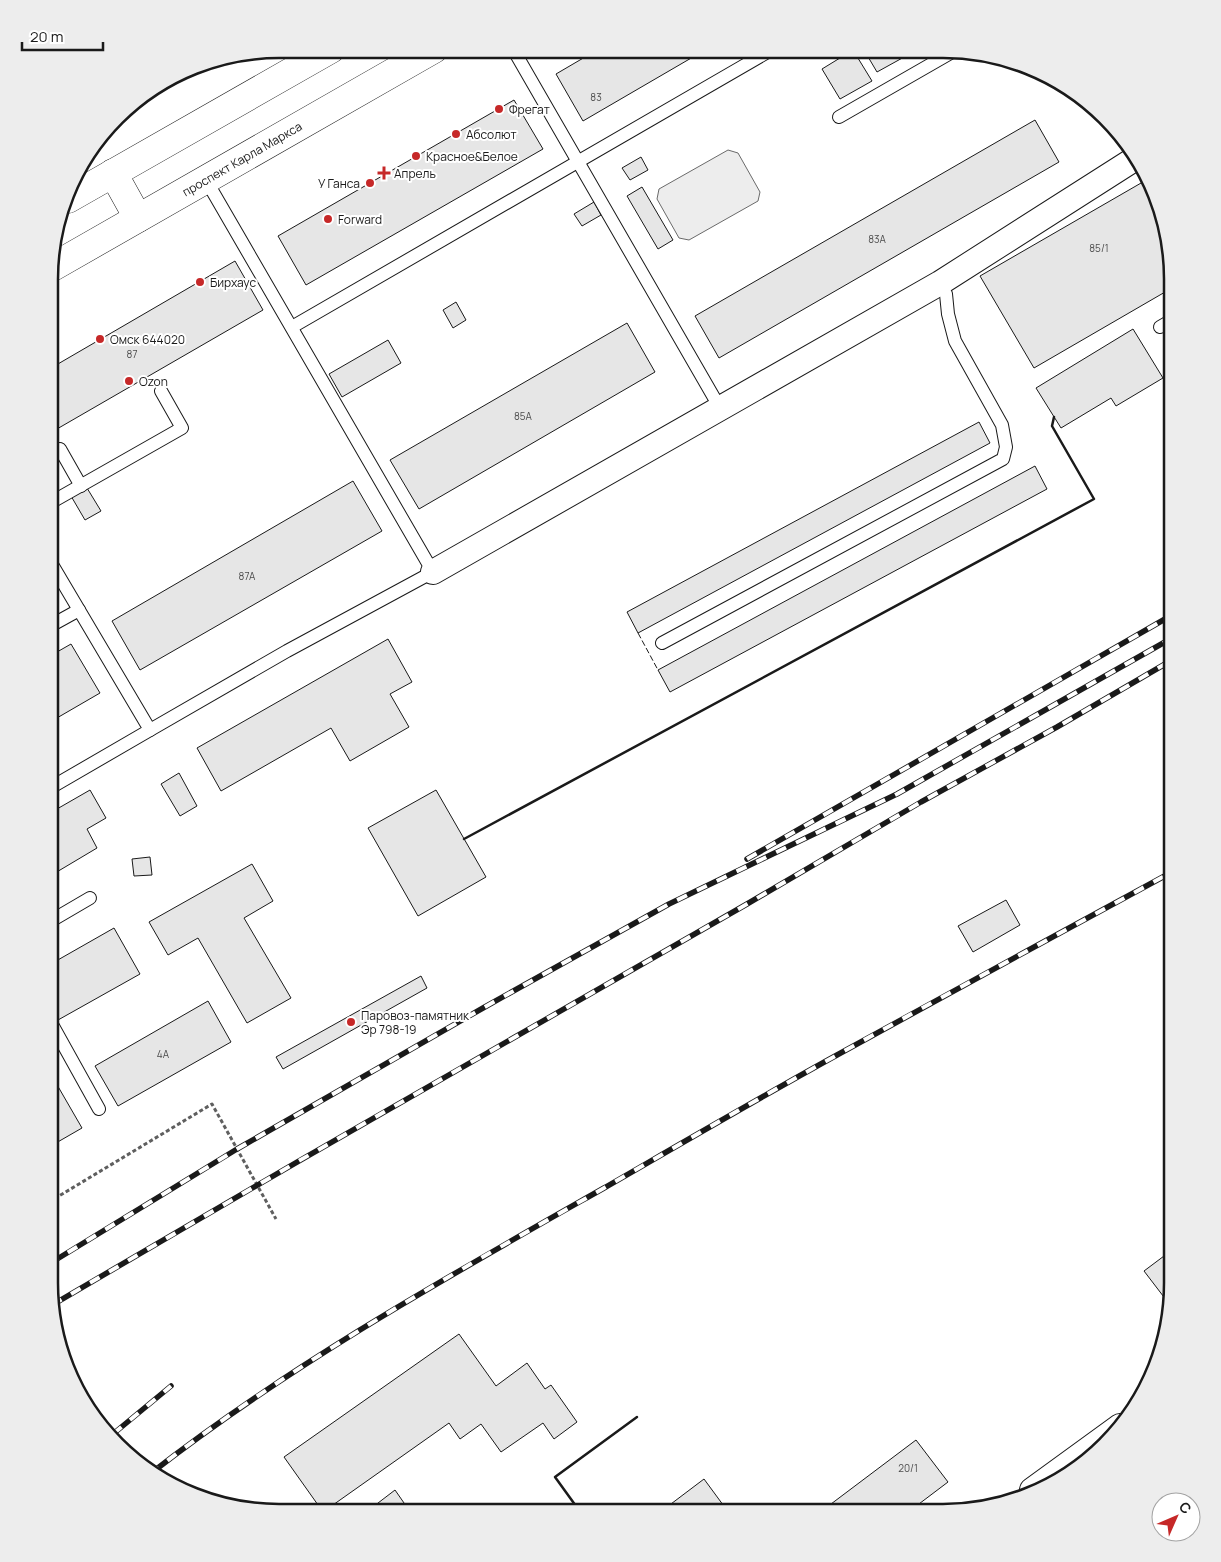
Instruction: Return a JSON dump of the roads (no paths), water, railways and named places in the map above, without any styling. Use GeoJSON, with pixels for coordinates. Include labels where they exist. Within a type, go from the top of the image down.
{"type":"FeatureCollection","features":[{"type":"Feature","properties":{"kind":"main road"},"geometry":{"type":"LineString","coordinates":[[73,196],[315,58]]}},
{"type":"Feature","properties":{"kind":"main road","name":"проспект Карла Маркса"},"geometry":{"type":"LineString","coordinates":[[58,264],[418,58]]}},
{"type":"Feature","properties":{"kind":"main road"},"geometry":{"type":"LineString","coordinates":[[113,173],[138,218]]}},
{"type":"Feature","properties":{"kind":"street"},"geometry":{"type":"LineString","coordinates":[[433,572],[940,283],[1130,162]]}},
{"type":"Feature","properties":{"kind":"street"},"geometry":{"type":"LineString","coordinates":[[1052,1476],[1092,1446]]}},
{"type":"Feature","properties":{"kind":"lane"},"geometry":{"type":"LineString","coordinates":[[518,58],[720,408]]}},
{"type":"Feature","properties":{"kind":"lane"},"geometry":{"type":"LineString","coordinates":[[292,327],[757,58]]}},
{"type":"Feature","properties":{"kind":"lane"},"geometry":{"type":"LineString","coordinates":[[840,117],[942,58]]}},
{"type":"Feature","properties":{"kind":"lane"},"geometry":{"type":"LineString","coordinates":[[58,783],[288,651],[433,572],[206,180]]}},
{"type":"Feature","properties":{"kind":"lane"},"geometry":{"type":"LineString","coordinates":[[662,643],[1003,458],[1006,447],[1002,425],[955,341],[948,314],[946,294],[940,283]]}},
{"type":"Feature","properties":{"kind":"lane"},"geometry":{"type":"LineString","coordinates":[[1160,327],[1164,325]]}},
{"type":"Feature","properties":{"kind":"lane"},"geometry":{"type":"LineString","coordinates":[[58,499],[182,428],[161,391]]}},
{"type":"Feature","properties":{"kind":"lane"},"geometry":{"type":"LineString","coordinates":[[60,449],[81,486]]}},
{"type":"Feature","properties":{"kind":"lane"},"geometry":{"type":"LineString","coordinates":[[58,576],[150,730]]}},
{"type":"Feature","properties":{"kind":"lane"},"geometry":{"type":"LineString","coordinates":[[58,622],[79,610]]}},
{"type":"Feature","properties":{"kind":"lane"},"geometry":{"type":"LineString","coordinates":[[58,917],[90,898]]}},
{"type":"Feature","properties":{"kind":"lane"},"geometry":{"type":"LineString","coordinates":[[58,1035],[99,1110]]}},
{"type":"Feature","properties":{"kind":"railway"},"geometry":{"type":"LineString","coordinates":[[747,859],[1164,620]]}},
{"type":"Feature","properties":{"kind":"railway"},"geometry":{"type":"LineString","coordinates":[[58,1258],[237,1149],[669,904],[897,794],[1164,643]]}},
{"type":"Feature","properties":{"kind":"railway"},"geometry":{"type":"LineString","coordinates":[[58,1301],[921,802],[1057,727],[1164,665]]}},
{"type":"Feature","properties":{"kind":"railway"},"geometry":{"type":"LineString","coordinates":[[158,1468],[259,1395],[429,1288],[808,1071],[1164,876]]}},
{"type":"Feature","properties":{"kind":"railway"},"geometry":{"type":"LineString","coordinates":[[115,1432],[171,1386]]}},
{"type":"Feature","properties":{"kind":"place","name":"Фрегат"},"geometry":{"type":"Point","coordinates":[499,109]}},
{"type":"Feature","properties":{"kind":"place","name":"Абсолют"},"geometry":{"type":"Point","coordinates":[456,134]}},
{"type":"Feature","properties":{"kind":"place","name":"Красное&Белое"},"geometry":{"type":"Point","coordinates":[416,156]}},
{"type":"Feature","properties":{"kind":"place","name":"Апрель"},"geometry":{"type":"Point","coordinates":[384,173]}},
{"type":"Feature","properties":{"kind":"place","name":"У Ганса"},"geometry":{"type":"Point","coordinates":[370,183]}},
{"type":"Feature","properties":{"kind":"place","name":"Forward"},"geometry":{"type":"Point","coordinates":[328,219]}},
{"type":"Feature","properties":{"kind":"place","name":"Бирхаус"},"geometry":{"type":"Point","coordinates":[200,282]}},
{"type":"Feature","properties":{"kind":"place","name":"Омск 644020"},"geometry":{"type":"Point","coordinates":[100,339]}},
{"type":"Feature","properties":{"kind":"place","name":"Ozon"},"geometry":{"type":"Point","coordinates":[129,381]}},
{"type":"Feature","properties":{"kind":"place","name":"Паровоз-памятник Эр 798-19"},"geometry":{"type":"Point","coordinates":[351,1022]}}]}
